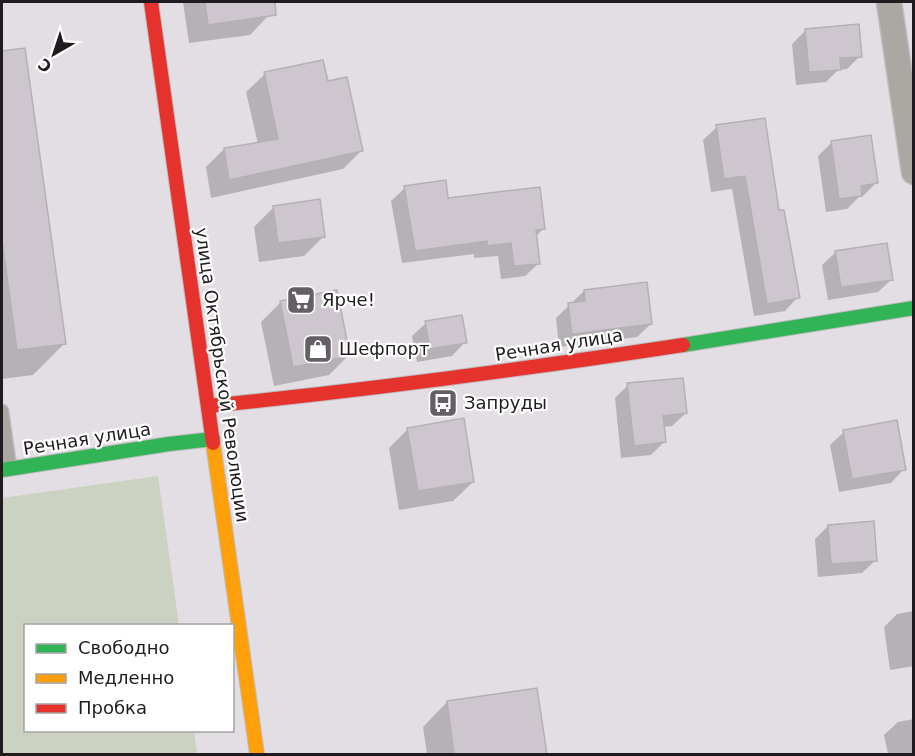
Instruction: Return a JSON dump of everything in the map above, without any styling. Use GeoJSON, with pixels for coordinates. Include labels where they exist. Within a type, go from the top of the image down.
{"type":"FeatureCollection","features":[{"type":"Feature","properties":{"kind":"street","name":"улица Октябрьской Революции"},"geometry":{"type":"LineString","coordinates":[[151,2],[257,754]]}},
{"type":"Feature","properties":{"kind":"street"},"geometry":{"type":"LineString","coordinates":[[889,2],[914,172]]}},
{"type":"Feature","properties":{"kind":"street","name":"Речная улица"},"geometry":{"type":"LineString","coordinates":[[208,406],[498,373],[914,308]]}},
{"type":"Feature","properties":{"kind":"street","name":"Речная улица"},"geometry":{"type":"LineString","coordinates":[[6,469],[213,439]]}},
{"type":"Feature","properties":{"kind":"lane"},"geometry":{"type":"LineString","coordinates":[[2,411],[6,469]]}},
{"type":"Feature","properties":{"kind":"green space"},"geometry":{"type":"Polygon","coordinates":[[[158,476],[179,624],[24,624],[24,732],[194,732],[197,754],[2,754],[2,498],[158,476]]]}},
{"type":"Feature","properties":{"kind":"building"},"geometry":{"type":"Polygon","coordinates":[[[205,2],[275,2],[276,15],[208,25],[205,2]]]}},
{"type":"Feature","properties":{"kind":"building"},"geometry":{"type":"Polygon","coordinates":[[[859,24],[862,57],[840,58],[841,70],[809,72],[805,29],[859,24]]]}},
{"type":"Feature","properties":{"kind":"building"},"geometry":{"type":"Polygon","coordinates":[[[25,48],[66,344],[17,350],[2,240],[2,51],[25,48]]]}},
{"type":"Feature","properties":{"kind":"building"},"geometry":{"type":"Polygon","coordinates":[[[323,60],[328,81],[347,77],[363,151],[229,180],[224,148],[278,139],[264,72],[323,60]]]}},
{"type":"Feature","properties":{"kind":"building"},"geometry":{"type":"Polygon","coordinates":[[[765,118],[779,210],[784,210],[800,298],[767,304],[745,176],[724,179],[716,125],[765,118]]]}},
{"type":"Feature","properties":{"kind":"building"},"geometry":{"type":"Polygon","coordinates":[[[871,135],[878,183],[861,186],[862,196],[839,199],[831,141],[871,135]]]}},
{"type":"Feature","properties":{"kind":"building"},"geometry":{"type":"Polygon","coordinates":[[[446,180],[448,198],[540,187],[545,229],[536,230],[540,264],[514,266],[511,243],[487,246],[487,241],[415,251],[404,186],[446,180]]]}},
{"type":"Feature","properties":{"kind":"building"},"geometry":{"type":"Polygon","coordinates":[[[320,199],[325,237],[278,243],[273,206],[320,199]]]}},
{"type":"Feature","properties":{"kind":"building"},"geometry":{"type":"Polygon","coordinates":[[[887,243],[893,280],[841,287],[835,251],[887,243]]]}},
{"type":"Feature","properties":{"kind":"building"},"geometry":{"type":"Polygon","coordinates":[[[647,282],[652,324],[572,334],[568,303],[585,301],[584,290],[647,282]]]}},
{"type":"Feature","properties":{"kind":"building"},"geometry":{"type":"Polygon","coordinates":[[[337,290],[350,356],[293,367],[280,301],[337,290]]]}},
{"type":"Feature","properties":{"kind":"building"},"geometry":{"type":"Polygon","coordinates":[[[462,315],[467,343],[430,349],[425,321],[462,315]]]}},
{"type":"Feature","properties":{"kind":"building"},"geometry":{"type":"Polygon","coordinates":[[[683,378],[687,413],[663,416],[666,442],[634,446],[627,383],[683,378]]]}},
{"type":"Feature","properties":{"kind":"building"},"geometry":{"type":"Polygon","coordinates":[[[464,418],[474,482],[418,491],[407,428],[464,418]]]}},
{"type":"Feature","properties":{"kind":"building"},"geometry":{"type":"Polygon","coordinates":[[[897,420],[906,470],[852,479],[843,430],[897,420]]]}},
{"type":"Feature","properties":{"kind":"building"},"geometry":{"type":"Polygon","coordinates":[[[874,521],[877,561],[831,564],[828,525],[874,521]]]}},
{"type":"Feature","properties":{"kind":"building"},"geometry":{"type":"Polygon","coordinates":[[[537,688],[547,754],[454,754],[447,701],[537,688]]]}},
{"type":"Feature","properties":{"kind":"traffic: fast"},"geometry":{"type":"LineString","coordinates":[[683,345],[914,308]]}},
{"type":"Feature","properties":{"kind":"traffic: fast"},"geometry":{"type":"LineString","coordinates":[[2,470],[213,439]]}},
{"type":"Feature","properties":{"kind":"traffic: slow"},"geometry":{"type":"LineString","coordinates":[[213,443],[257,754]]}},
{"type":"Feature","properties":{"kind":"traffic: jam"},"geometry":{"type":"LineString","coordinates":[[151,2],[213,443]]}},
{"type":"Feature","properties":{"kind":"traffic: jam"},"geometry":{"type":"LineString","coordinates":[[208,406],[446,378],[683,345]]}},
{"type":"Feature","properties":{"kind":"place","name":"Ярче!"},"geometry":{"type":"Point","coordinates":[301,300]}},
{"type":"Feature","properties":{"kind":"place","name":"Шефпорт"},"geometry":{"type":"Point","coordinates":[318,349]}},
{"type":"Feature","properties":{"kind":"place","name":"Запруды"},"geometry":{"type":"Point","coordinates":[443,403]}}]}
